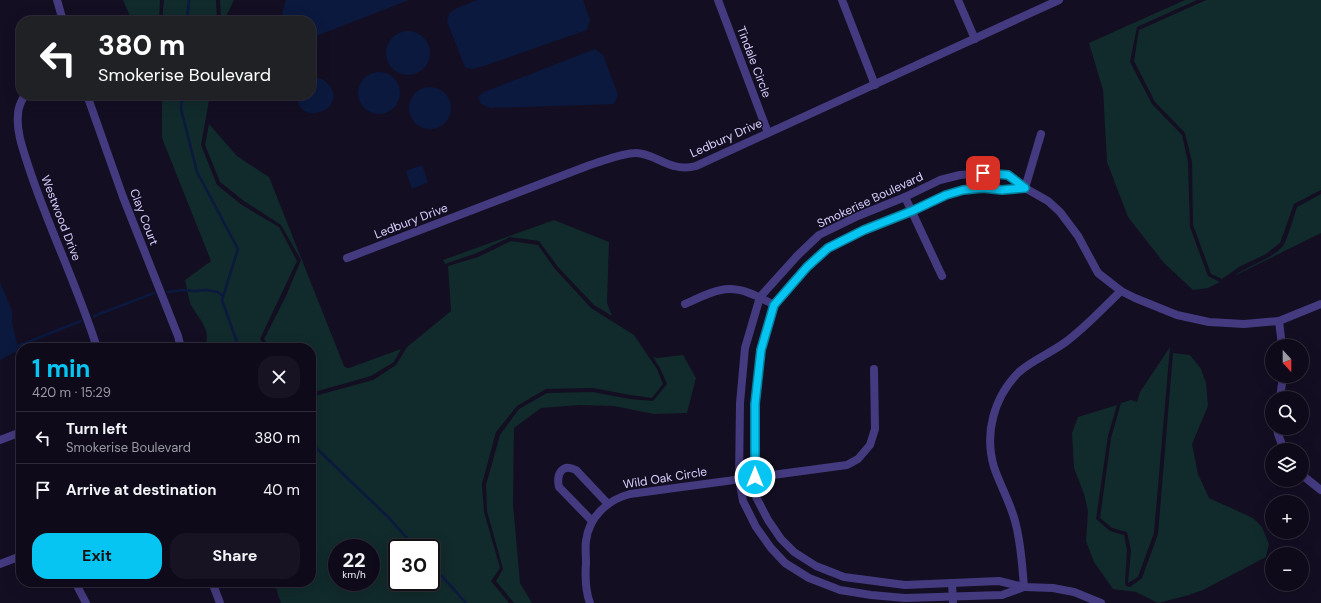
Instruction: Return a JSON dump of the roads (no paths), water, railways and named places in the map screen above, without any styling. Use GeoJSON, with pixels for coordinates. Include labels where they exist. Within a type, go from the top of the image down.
{"type":"FeatureCollection","features":[{"type":"Feature","properties":{"kind":"street"},"geometry":{"type":"LineString","coordinates":[[57,0],[62,16]]}},
{"type":"Feature","properties":{"kind":"street","name":"Tindale Circle"},"geometry":{"type":"LineString","coordinates":[[718,0],[768,133]]}},
{"type":"Feature","properties":{"kind":"street"},"geometry":{"type":"LineString","coordinates":[[842,0],[875,85]]}},
{"type":"Feature","properties":{"kind":"street"},"geometry":{"type":"LineString","coordinates":[[958,0],[975,39]]}},
{"type":"Feature","properties":{"kind":"street","name":"Ledbury Drive"},"geometry":{"type":"LineString","coordinates":[[347,258],[590,165],[621,155],[635,153],[645,154],[673,166],[689,168],[696,166],[715,159],[768,133],[1059,0]]}},
{"type":"Feature","properties":{"kind":"street","name":"Westwood Drive"},"geometry":{"type":"LineString","coordinates":[[22,100],[17,115],[19,131],[38,197],[89,322],[95,343]]}},
{"type":"Feature","properties":{"kind":"street","name":"Clay Court"},"geometry":{"type":"LineString","coordinates":[[89,100],[123,197],[178,336],[179,343]]}},
{"type":"Feature","properties":{"kind":"street"},"geometry":{"type":"LineString","coordinates":[[1025,188],[1041,134]]}},
{"type":"Feature","properties":{"kind":"street","name":"Smokerise Boulevard"},"geometry":{"type":"LineString","coordinates":[[1024,586],[1002,595],[953,600],[905,598],[840,590],[809,578],[785,563],[770,548],[756,527],[743,501],[738,479],[740,403],[746,348],[760,298],[779,275],[819,235],[940,180],[960,175],[983,173],[1008,175],[1025,188],[1048,201],[1060,212],[1078,236],[1098,273],[1121,291],[1177,315],[1209,322],[1244,324],[1279,321],[1321,304]]}},
{"type":"Feature","properties":{"kind":"street","name":"Smokerise Boulevard"},"geometry":{"type":"LineString","coordinates":[[1025,188],[1002,190],[983,188],[963,190],[946,195],[912,211],[864,230],[828,248],[807,267],[774,305],[761,350],[755,404],[756,497],[768,520],[781,539],[794,552],[816,566],[844,577],[905,585],[999,581],[1024,586],[1053,588],[1074,592],[1101,603]]}},
{"type":"Feature","properties":{"kind":"street"},"geometry":{"type":"LineString","coordinates":[[905,197],[942,276]]}},
{"type":"Feature","properties":{"kind":"street"},"geometry":{"type":"LineString","coordinates":[[685,304],[722,289],[733,289],[748,292],[774,305]]}},
{"type":"Feature","properties":{"kind":"street"},"geometry":{"type":"LineString","coordinates":[[1024,586],[1020,543],[1015,519],[994,466],[991,452],[991,428],[996,405],[1006,387],[1020,371],[1067,341],[1121,291]]}},
{"type":"Feature","properties":{"kind":"street"},"geometry":{"type":"LineString","coordinates":[[1279,321],[1281,339]]}},
{"type":"Feature","properties":{"kind":"street","name":"Wild Oak Circle"},"geometry":{"type":"LineString","coordinates":[[590,603],[585,582],[586,540],[592,521],[608,504],[618,497],[630,494],[847,465],[858,459],[870,445],[875,429],[874,369]]}},
{"type":"Feature","properties":{"kind":"street"},"geometry":{"type":"LineString","coordinates":[[0,440],[16,434]]}},
{"type":"Feature","properties":{"kind":"street"},"geometry":{"type":"LineString","coordinates":[[592,521],[558,487],[557,480],[559,473],[565,468],[572,468],[576,470],[608,504]]}},
{"type":"Feature","properties":{"kind":"street"},"geometry":{"type":"LineString","coordinates":[[1309,481],[1321,490]]}},
{"type":"Feature","properties":{"kind":"street"},"geometry":{"type":"LineString","coordinates":[[0,564],[16,558]]}},
{"type":"Feature","properties":{"kind":"street"},"geometry":{"type":"LineString","coordinates":[[840,590],[844,577]]}},
{"type":"Feature","properties":{"kind":"street"},"geometry":{"type":"LineString","coordinates":[[952,584],[953,600]]}},
{"type":"Feature","properties":{"kind":"street"},"geometry":{"type":"LineString","coordinates":[[78,587],[86,603]]}},
{"type":"Feature","properties":{"kind":"street"},"geometry":{"type":"LineString","coordinates":[[214,587],[220,603]]}},
{"type":"Feature","properties":{"kind":"water"},"geometry":{"type":"Polygon","coordinates":[[[286,0],[409,0],[316,36],[316,16],[281,16],[286,0]]]}},
{"type":"Feature","properties":{"kind":"water"},"geometry":{"type":"Polygon","coordinates":[[[477,0],[583,0],[590,20],[587,30],[472,69],[465,67],[447,22],[449,14],[455,9],[477,0]]]}},
{"type":"Feature","properties":{"kind":"water"},"geometry":{"type":"Polygon","coordinates":[[[404,31],[412,31],[424,37],[430,49],[430,57],[424,69],[412,75],[404,75],[392,69],[386,57],[386,49],[392,37],[404,31]]]}},
{"type":"Feature","properties":{"kind":"water"},"geometry":{"type":"Polygon","coordinates":[[[595,49],[603,55],[618,95],[614,104],[490,108],[481,104],[478,97],[484,92],[595,49]]]}},
{"type":"Feature","properties":{"kind":"water"},"geometry":{"type":"Polygon","coordinates":[[[375,72],[383,72],[391,75],[397,81],[400,93],[397,105],[391,111],[383,114],[375,114],[367,111],[361,105],[358,97],[358,89],[361,81],[367,75],[375,72]]]}},
{"type":"Feature","properties":{"kind":"water"},"geometry":{"type":"Polygon","coordinates":[[[316,78],[325,81],[328,84],[333,93],[333,101],[328,107],[321,112],[313,113],[305,111],[300,106],[298,100],[316,100],[316,78]]]}},
{"type":"Feature","properties":{"kind":"water"},"geometry":{"type":"Polygon","coordinates":[[[426,87],[434,87],[442,90],[448,96],[451,108],[448,120],[442,126],[434,129],[426,129],[418,126],[412,120],[409,112],[409,104],[412,96],[418,90],[426,87]]]}},
{"type":"Feature","properties":{"kind":"water"},"geometry":{"type":"Polygon","coordinates":[[[422,165],[428,182],[412,189],[406,171],[422,165]]]}},
{"type":"Feature","properties":{"kind":"water"},"geometry":{"type":"Polygon","coordinates":[[[0,282],[12,311],[12,322],[17,343],[16,352],[0,360],[0,282]]]}},
{"type":"Feature","properties":{"kind":"waterway"},"geometry":{"type":"LineString","coordinates":[[187,16],[189,0]]}},
{"type":"Feature","properties":{"kind":"waterway"},"geometry":{"type":"LineString","coordinates":[[182,100],[181,109],[197,172],[238,249],[222,300],[237,343]]}},
{"type":"Feature","properties":{"kind":"waterway"},"geometry":{"type":"LineString","coordinates":[[168,292],[182,290],[207,290],[218,292],[223,296]]}},
{"type":"Feature","properties":{"kind":"waterway"},"geometry":{"type":"LineString","coordinates":[[94,316],[154,293]]}},
{"type":"Feature","properties":{"kind":"waterway"},"geometry":{"type":"LineString","coordinates":[[26,343],[81,321]]}},
{"type":"Feature","properties":{"kind":"waterway"},"geometry":{"type":"LineString","coordinates":[[316,448],[388,517],[408,539]]}},
{"type":"Feature","properties":{"kind":"waterway"},"geometry":{"type":"LineString","coordinates":[[440,574],[466,603]]}}]}
